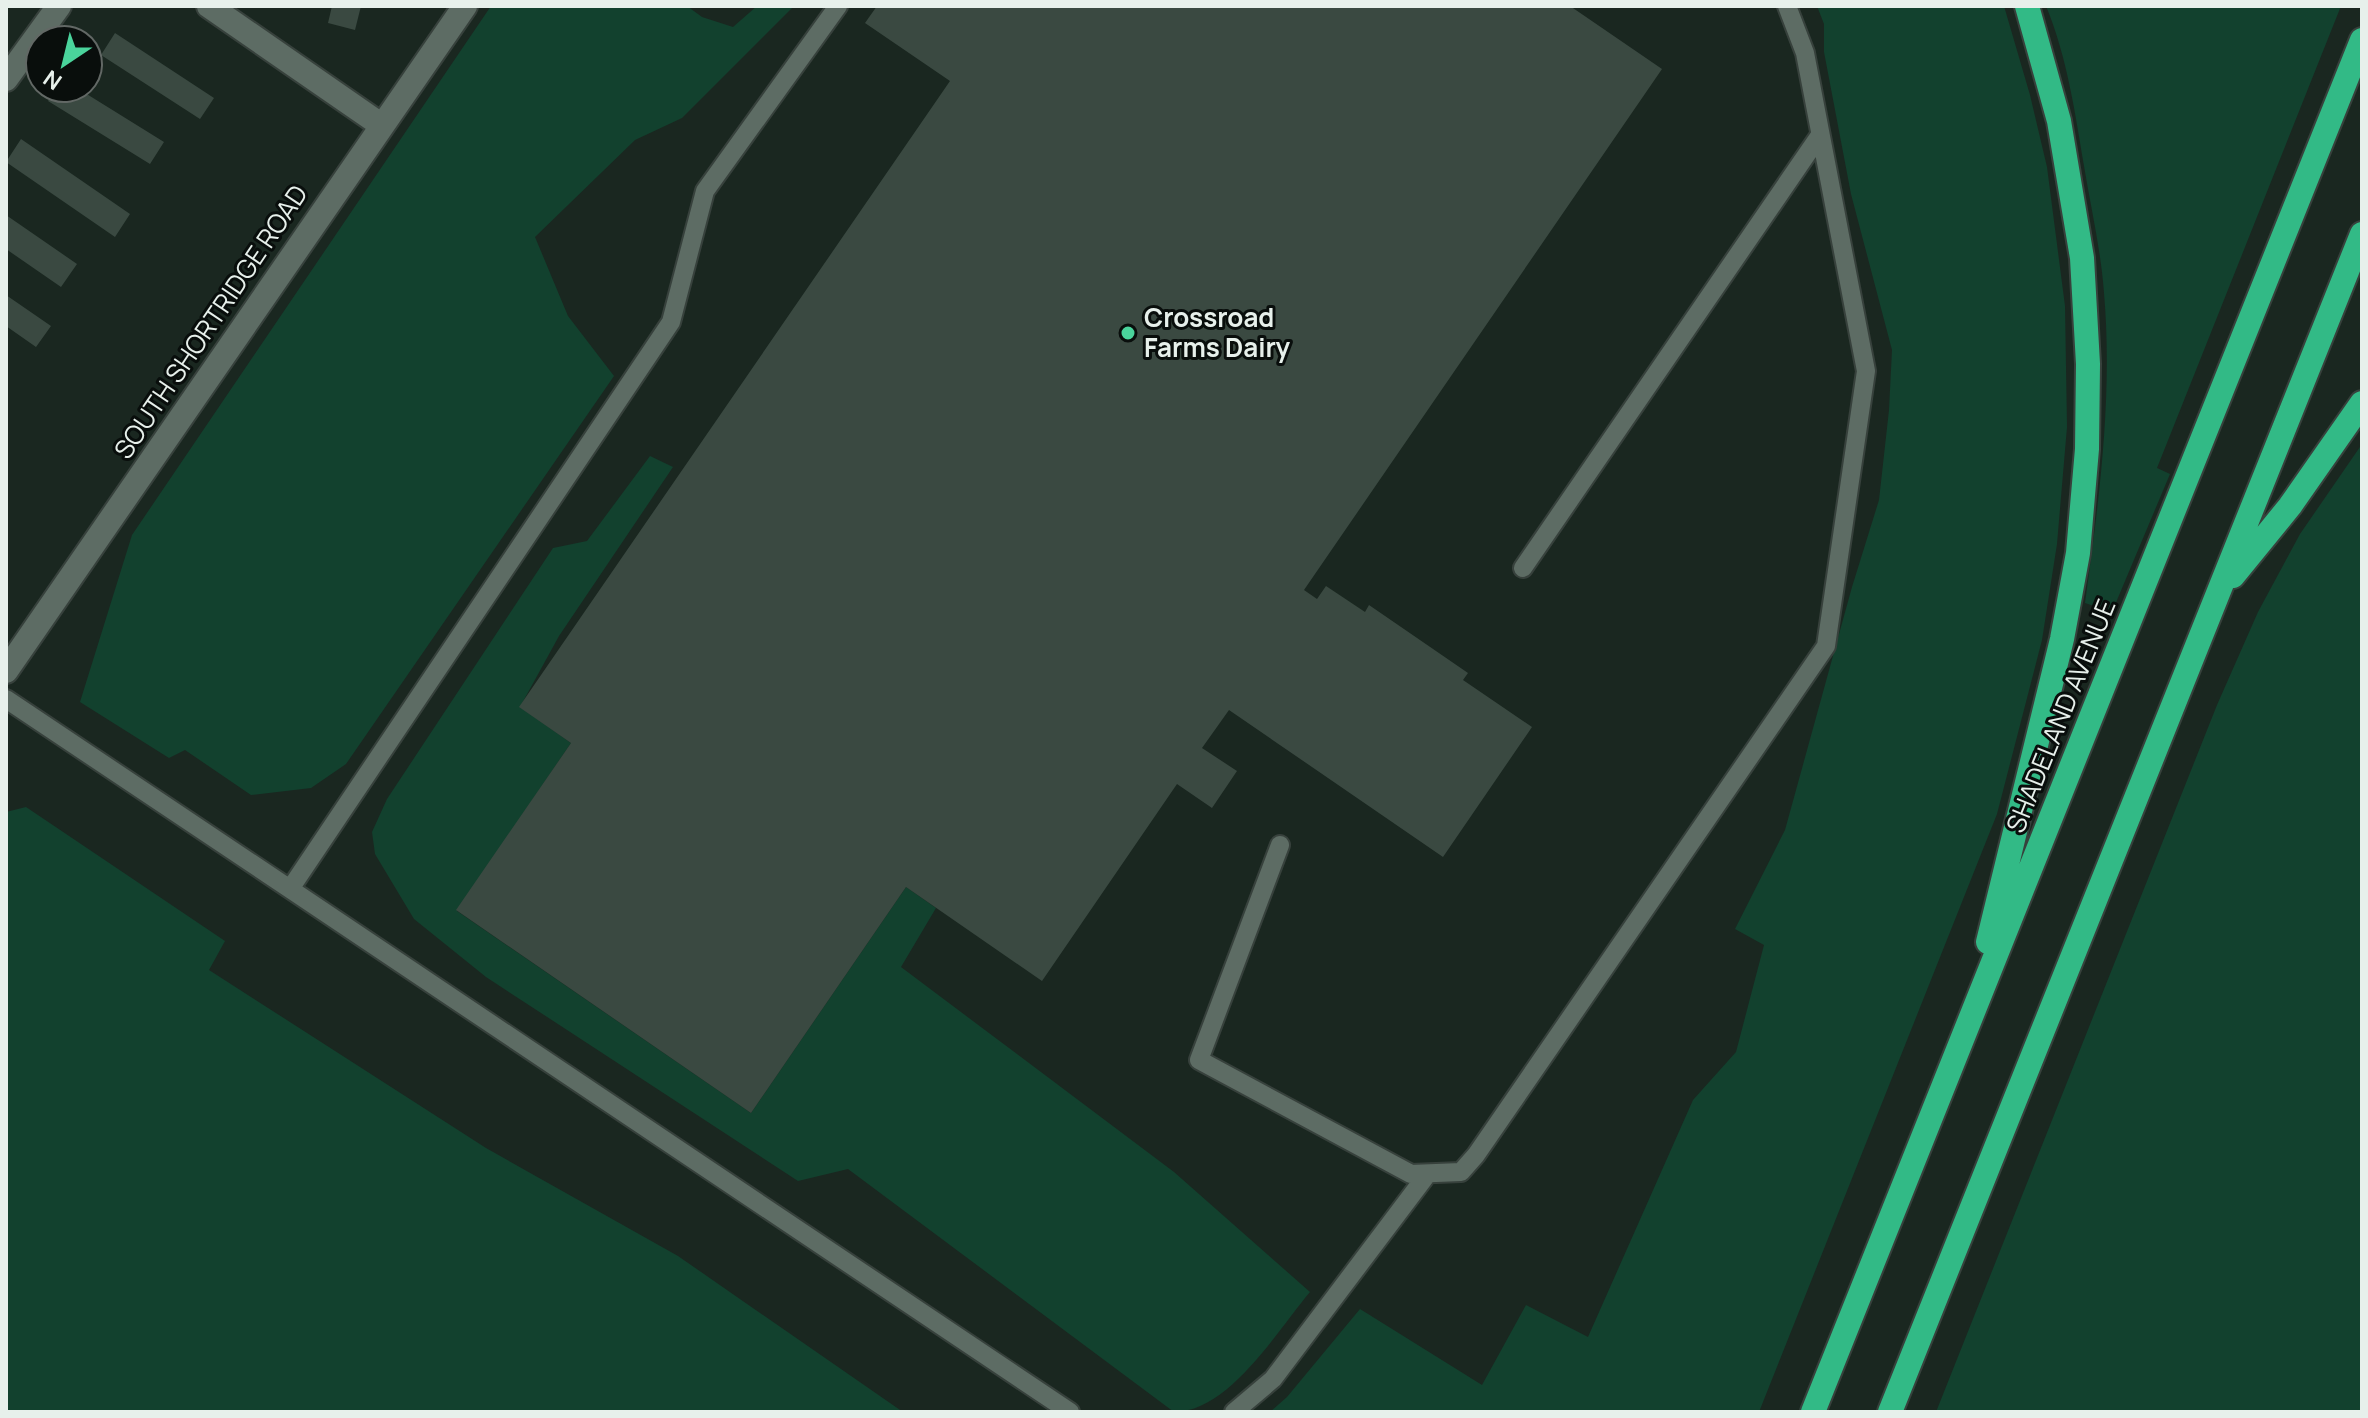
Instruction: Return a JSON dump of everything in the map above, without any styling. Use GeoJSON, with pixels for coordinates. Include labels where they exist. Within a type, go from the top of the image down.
{"type":"FeatureCollection","features":[{"type":"Feature","properties":{"kind":"highway"},"geometry":{"type":"LineString","coordinates":[[1968,1025],[2062,639],[2078,553],[2087,449],[2088,364],[2082,258],[2059,121],[2027,6]]}},
{"type":"Feature","properties":{"kind":"highway","name":"SHADELAND AVENUE"},"geometry":{"type":"LineString","coordinates":[[1813,1412],[2362,40]]}},
{"type":"Feature","properties":{"kind":"highway"},"geometry":{"type":"LineString","coordinates":[[1890,1412],[2362,234]]}},
{"type":"Feature","properties":{"kind":"highway"},"geometry":{"type":"LineString","coordinates":[[2219,594],[2290,506],[2362,403]]}},
{"type":"Feature","properties":{"kind":"street"},"geometry":{"type":"LineString","coordinates":[[6,79],[59,6]]}},
{"type":"Feature","properties":{"kind":"street"},"geometry":{"type":"LineString","coordinates":[[209,6],[381,125]]}},
{"type":"Feature","properties":{"kind":"street","name":"SOUTH SHORTRIDGE ROAD"},"geometry":{"type":"LineString","coordinates":[[6,671],[465,6]]}},
{"type":"Feature","properties":{"kind":"lane"},"geometry":{"type":"LineString","coordinates":[[290,889],[671,322],[705,191],[838,6]]}},
{"type":"Feature","properties":{"kind":"lane"},"geometry":{"type":"LineString","coordinates":[[1280,845],[1199,1060],[1411,1174],[1426,1176],[1461,1172],[1476,1155],[1826,646],[1866,371],[1805,53],[1787,6]]}},
{"type":"Feature","properties":{"kind":"lane"},"geometry":{"type":"LineString","coordinates":[[1523,568],[1820,135]]}},
{"type":"Feature","properties":{"kind":"lane"},"geometry":{"type":"LineString","coordinates":[[6,699],[1070,1412]]}},
{"type":"Feature","properties":{"kind":"lane"},"geometry":{"type":"LineString","coordinates":[[1234,1412],[1273,1379],[1426,1176]]}},
{"type":"Feature","properties":{"kind":"green space"},"geometry":{"type":"Polygon","coordinates":[[[491,6],[687,6],[702,17],[733,27],[757,6],[794,6],[682,118],[635,140],[535,237],[568,316],[614,376],[346,764],[311,788],[251,795],[185,750],[169,758],[80,702],[132,535],[491,6]]]}},
{"type":"Feature","properties":{"kind":"green space"},"geometry":{"type":"Polygon","coordinates":[[[1817,6],[2004,6],[2047,167],[2065,306],[2067,427],[2057,544],[2042,640],[1997,814],[1759,1412],[1270,1412],[1287,1397],[1360,1309],[1482,1385],[1526,1305],[1588,1337],[1693,1100],[1736,1052],[1764,945],[1735,929],[1785,830],[1879,500],[1889,410],[1892,350],[1851,194],[1824,52],[1824,24],[1817,6]]]}},
{"type":"Feature","properties":{"kind":"green space"},"geometry":{"type":"Polygon","coordinates":[[[2046,6],[2341,6],[2157,468],[2170,474],[2112,612],[2085,603],[2100,487],[2106,409],[2103,277],[2070,85],[2046,6]]]}},
{"type":"Feature","properties":{"kind":"green space"},"geometry":{"type":"Polygon","coordinates":[[[2362,444],[2362,1412],[1936,1412],[2217,705],[2258,612],[2300,534],[2362,444]]]}},
{"type":"Feature","properties":{"kind":"green space"},"geometry":{"type":"Polygon","coordinates":[[[650,456],[673,467],[559,636],[520,707],[571,743],[457,911],[751,1113],[906,887],[936,908],[901,967],[1174,1172],[1310,1292],[1250,1367],[1214,1399],[1174,1412],[848,1169],[798,1181],[486,977],[414,919],[375,854],[372,832],[387,799],[553,548],[587,541],[650,456]]]}},
{"type":"Feature","properties":{"kind":"green space"},"geometry":{"type":"Polygon","coordinates":[[[26,807],[225,941],[209,970],[486,1148],[678,1256],[903,1412],[6,1412],[6,812],[26,807]]]}},
{"type":"Feature","properties":{"kind":"building"},"geometry":{"type":"Polygon","coordinates":[[[332,6],[361,6],[355,30],[328,23],[332,6]]]}},
{"type":"Feature","properties":{"kind":"building","name":"Crossroad Farms Dairy"},"geometry":{"type":"Polygon","coordinates":[[[877,6],[1570,6],[1662,69],[1304,590],[1317,599],[1326,586],[1365,612],[1369,605],[1468,673],[1463,680],[1532,727],[1443,857],[1229,710],[1202,748],[1237,771],[1212,808],[1177,784],[1042,981],[906,887],[751,1113],[456,910],[571,743],[519,707],[950,81],[865,23],[877,6]]]}},
{"type":"Feature","properties":{"kind":"building"},"geometry":{"type":"Polygon","coordinates":[[[115,33],[214,98],[200,119],[104,57],[104,50],[115,33]]]}},
{"type":"Feature","properties":{"kind":"building"},"geometry":{"type":"Polygon","coordinates":[[[53,104],[103,104],[164,142],[150,164],[53,104]]]}},
{"type":"Feature","properties":{"kind":"building"},"geometry":{"type":"Polygon","coordinates":[[[21,139],[130,214],[115,237],[6,162],[21,139]]]}},
{"type":"Feature","properties":{"kind":"building"},"geometry":{"type":"Polygon","coordinates":[[[6,215],[77,264],[61,287],[6,249],[6,215]]]}},
{"type":"Feature","properties":{"kind":"building"},"geometry":{"type":"Polygon","coordinates":[[[6,295],[51,326],[36,347],[6,326],[6,295]]]}},
{"type":"Feature","properties":{"kind":"place","name":"Crossroad Farms Dairy"},"geometry":{"type":"Point","coordinates":[1128,333]}}]}
